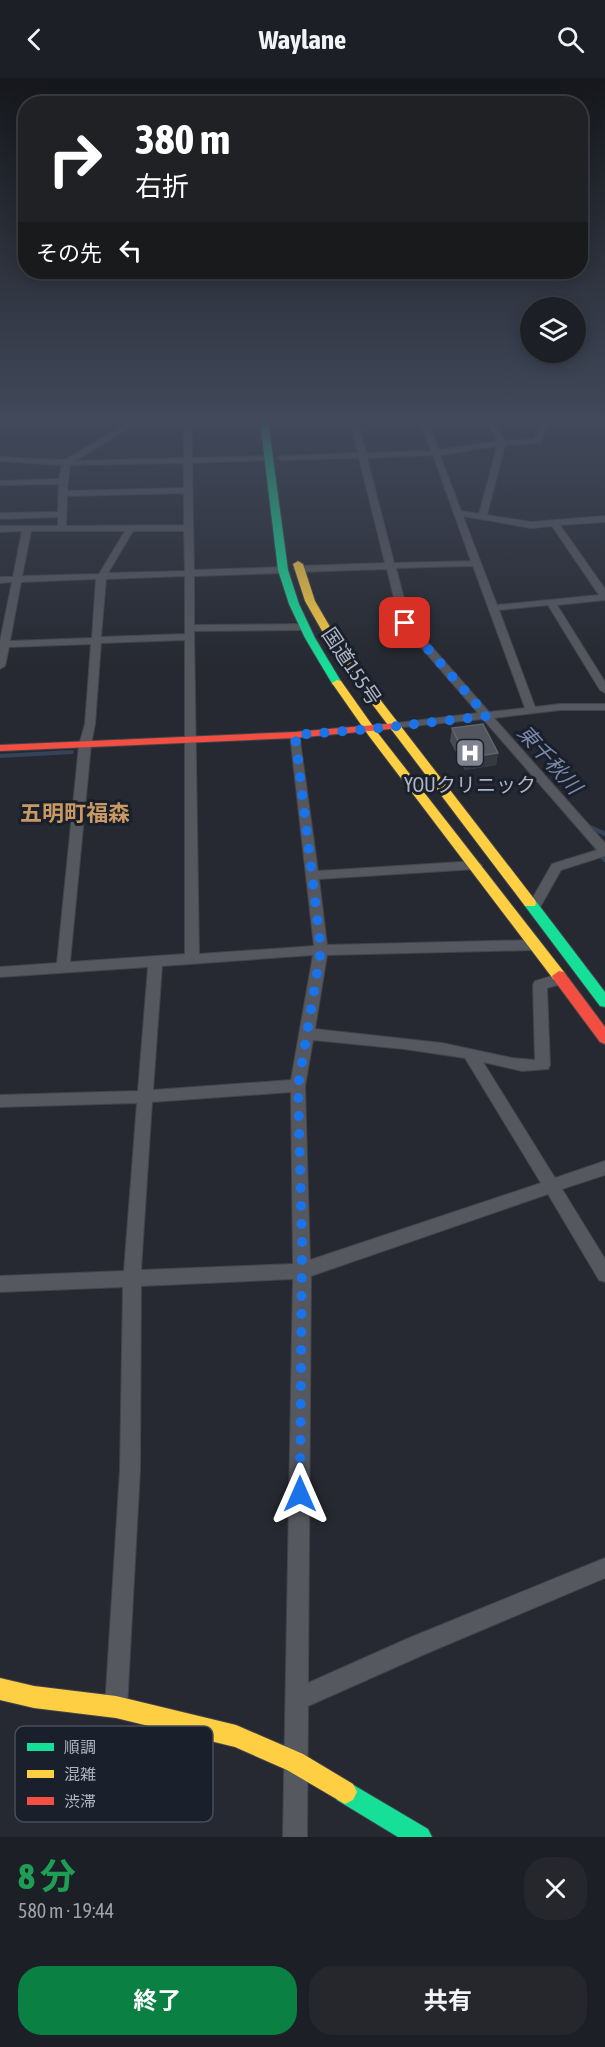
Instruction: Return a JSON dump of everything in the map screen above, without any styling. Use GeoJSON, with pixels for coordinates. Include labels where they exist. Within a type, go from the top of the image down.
{"type":"FeatureCollection","features":[{"type":"Feature","properties":{"kind":"main road","name":"国道155号"},"geometry":{"type":"LineString","coordinates":[[274,503],[288,591],[303,627],[324,663],[371,729],[605,1038]]}},
{"type":"Feature","properties":{"kind":"main road","name":"国道155号"},"geometry":{"type":"LineString","coordinates":[[296,547],[299,569],[321,621],[343,659],[397,726],[605,1002]]}},
{"type":"Feature","properties":{"kind":"main road"},"geometry":{"type":"LineString","coordinates":[[0,748],[189,741],[397,726]]}},
{"type":"Feature","properties":{"kind":"main road"},"geometry":{"type":"LineString","coordinates":[[0,1689],[34,1697],[116,1707],[195,1726]]}},
{"type":"Feature","properties":{"kind":"main road"},"geometry":{"type":"LineString","coordinates":[[213,1730],[236,1736],[296,1762],[420,1837]]}},
{"type":"Feature","properties":{"kind":"street"},"geometry":{"type":"LineString","coordinates":[[62,529],[63,503]]}},
{"type":"Feature","properties":{"kind":"street"},"geometry":{"type":"LineString","coordinates":[[188,503],[192,960]]}},
{"type":"Feature","properties":{"kind":"street"},"geometry":{"type":"LineString","coordinates":[[375,503],[405,623],[605,851],[556,867],[534,906]]}},
{"type":"Feature","properties":{"kind":"street"},"geometry":{"type":"LineString","coordinates":[[454,503],[531,711]]}},
{"type":"Feature","properties":{"kind":"street"},"geometry":{"type":"LineString","coordinates":[[482,517],[486,503]]}},
{"type":"Feature","properties":{"kind":"street"},"geometry":{"type":"LineString","coordinates":[[458,513],[531,525],[605,519]]}},
{"type":"Feature","properties":{"kind":"street"},"geometry":{"type":"LineString","coordinates":[[0,516],[63,514]]}},
{"type":"Feature","properties":{"kind":"street"},"geometry":{"type":"LineString","coordinates":[[494,608],[605,596],[554,524]]}},
{"type":"Feature","properties":{"kind":"street"},"geometry":{"type":"LineString","coordinates":[[0,529],[188,528]]}},
{"type":"Feature","properties":{"kind":"street"},"geometry":{"type":"LineString","coordinates":[[0,666],[2,644],[27,529]]}},
{"type":"Feature","properties":{"kind":"street"},"geometry":{"type":"LineString","coordinates":[[63,969],[85,745],[90,724],[101,578],[130,529]]}},
{"type":"Feature","properties":{"kind":"street"},"geometry":{"type":"LineString","coordinates":[[299,569],[477,563]]}},
{"type":"Feature","properties":{"kind":"street"},"geometry":{"type":"LineString","coordinates":[[0,580],[283,570]]}},
{"type":"Feature","properties":{"kind":"street"},"geometry":{"type":"LineString","coordinates":[[551,602],[605,690]]}},
{"type":"Feature","properties":{"kind":"street"},"geometry":{"type":"LineString","coordinates":[[2,644],[303,627]]}},
{"type":"Feature","properties":{"kind":"street"},"geometry":{"type":"LineString","coordinates":[[397,726],[560,707],[605,707]]}},
{"type":"Feature","properties":{"kind":"street"},"geometry":{"type":"LineString","coordinates":[[295,735],[321,950],[298,1086],[302,1271],[295,1837]]}},
{"type":"Feature","properties":{"kind":"street"},"geometry":{"type":"LineString","coordinates":[[313,875],[476,865]]}},
{"type":"Feature","properties":{"kind":"street"},"geometry":{"type":"LineString","coordinates":[[0,972],[321,950],[535,945]]}},
{"type":"Feature","properties":{"kind":"street"},"geometry":{"type":"LineString","coordinates":[[116,1707],[130,1470],[132,1278],[154,963]]}},
{"type":"Feature","properties":{"kind":"street"},"geometry":{"type":"LineString","coordinates":[[308,1034],[396,1041],[470,1053],[528,1068],[543,1065],[540,985],[560,978]]}},
{"type":"Feature","properties":{"kind":"street"},"geometry":{"type":"LineString","coordinates":[[470,1053],[605,1274]]}},
{"type":"Feature","properties":{"kind":"street"},"geometry":{"type":"LineString","coordinates":[[0,1101],[146,1096],[298,1086]]}},
{"type":"Feature","properties":{"kind":"street"},"geometry":{"type":"LineString","coordinates":[[0,1284],[302,1271],[605,1168]]}},
{"type":"Feature","properties":{"kind":"street"},"geometry":{"type":"LineString","coordinates":[[297,1699],[417,1646],[605,1568]]}},
{"type":"Feature","properties":{"kind":"building"},"geometry":{"type":"Polygon","coordinates":[[[483,724],[498,753],[466,758],[452,728],[483,724]]]}},
{"type":"Feature","properties":{"kind":"waterway"},"geometry":{"type":"LineString","coordinates":[[0,756],[72,752]]}},
{"type":"Feature","properties":{"kind":"waterway","name":"東千秋川"},"geometry":{"type":"LineString","coordinates":[[588,826],[605,834]]}},
{"type":"Feature","properties":{"kind":"traffic: fast"},"geometry":{"type":"LineString","coordinates":[[274,503],[283,570],[294,604],[310,638],[337,683]]}},
{"type":"Feature","properties":{"kind":"traffic: fast"},"geometry":{"type":"LineString","coordinates":[[530,903],[605,1002]]}},
{"type":"Feature","properties":{"kind":"traffic: fast"},"geometry":{"type":"LineString","coordinates":[[345,1792],[420,1837]]}},
{"type":"Feature","properties":{"kind":"traffic: slow"},"geometry":{"type":"LineString","coordinates":[[298,564],[310,601],[343,659],[530,903]]}},
{"type":"Feature","properties":{"kind":"traffic: slow"},"geometry":{"type":"LineString","coordinates":[[337,683],[373,734],[559,976]]}},
{"type":"Feature","properties":{"kind":"traffic: slow"},"geometry":{"type":"LineString","coordinates":[[0,1689],[34,1697],[116,1707],[195,1726]]}},
{"type":"Feature","properties":{"kind":"traffic: slow"},"geometry":{"type":"LineString","coordinates":[[213,1730],[236,1736],[295,1762],[345,1792]]}},
{"type":"Feature","properties":{"kind":"traffic: jam"},"geometry":{"type":"LineString","coordinates":[[0,748],[295,735],[397,726]]}},
{"type":"Feature","properties":{"kind":"traffic: jam"},"geometry":{"type":"LineString","coordinates":[[559,976],[605,1038]]}},
{"type":"Feature","properties":{"kind":"place","name":"YOUクリニック"},"geometry":{"type":"Point","coordinates":[470,753]}},
{"type":"Feature","properties":{"kind":"district","name":"五明町福森"},"geometry":{"type":"Point","coordinates":[75,813]}},
{"type":"Feature","properties":{"kind":"route"},"geometry":{"type":"LineString","coordinates":[[300,1494],[302,1242],[298,1086],[321,950],[295,735],[487,716],[405,623]]}}]}
